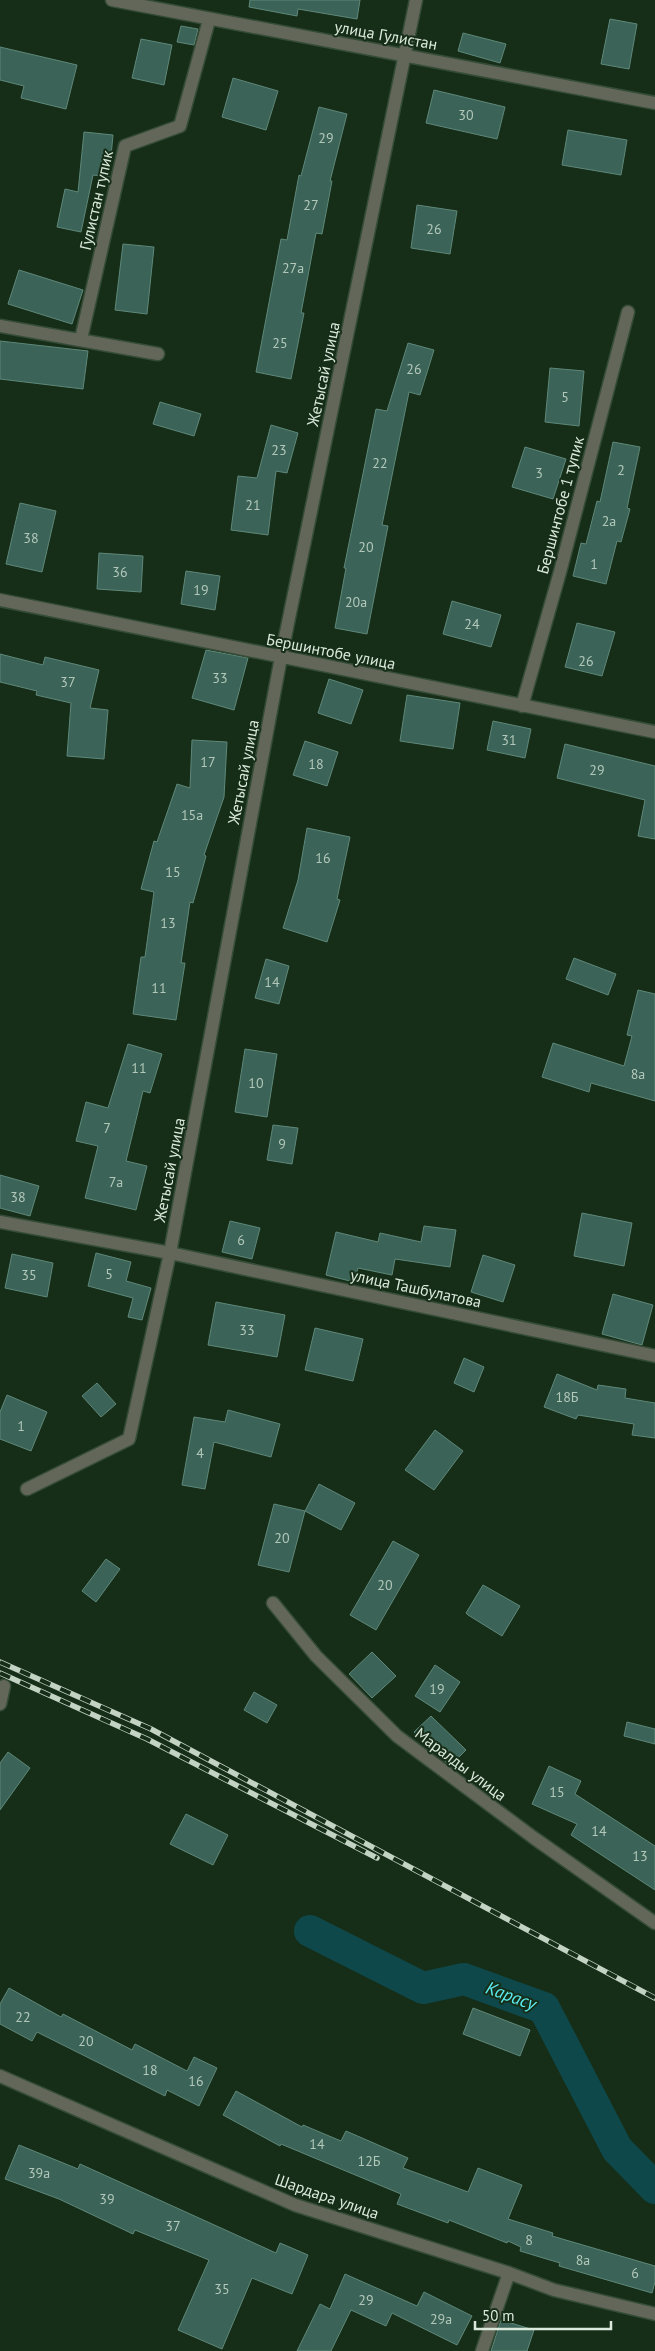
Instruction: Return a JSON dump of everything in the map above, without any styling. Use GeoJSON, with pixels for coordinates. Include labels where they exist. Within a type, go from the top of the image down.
{"type":"FeatureCollection","features":[{"type":"Feature","properties":{"kind":"street","name":"улица Гулистан"},"geometry":{"type":"LineString","coordinates":[[112,0],[209,20],[655,103]]}},
{"type":"Feature","properties":{"kind":"street","name":"Жетысай улица"},"geometry":{"type":"LineString","coordinates":[[27,1489],[129,1440],[170,1253],[281,657],[416,0]]}},
{"type":"Feature","properties":{"kind":"street","name":"Гулистан тупик"},"geometry":{"type":"LineString","coordinates":[[81,339],[125,146],[180,126],[209,20]]}},
{"type":"Feature","properties":{"kind":"street","name":"Бершинтобе 1 тупик"},"geometry":{"type":"LineString","coordinates":[[522,706],[560,572],[628,312]]}},
{"type":"Feature","properties":{"kind":"street"},"geometry":{"type":"LineString","coordinates":[[0,326],[158,354]]}},
{"type":"Feature","properties":{"kind":"street","name":"Бершинтобе улица"},"geometry":{"type":"LineString","coordinates":[[0,600],[655,732]]}},
{"type":"Feature","properties":{"kind":"street","name":"улица Ташбулатова"},"geometry":{"type":"LineString","coordinates":[[0,1222],[170,1253],[655,1356]]}},
{"type":"Feature","properties":{"kind":"street","name":"Маралды улица"},"geometry":{"type":"LineString","coordinates":[[273,1603],[316,1656],[397,1736],[534,1838],[655,1923]]}},
{"type":"Feature","properties":{"kind":"street"},"geometry":{"type":"LineString","coordinates":[[0,1704],[4,1686]]}},
{"type":"Feature","properties":{"kind":"street","name":"Шардара улица"},"geometry":{"type":"LineString","coordinates":[[0,2076],[295,2205],[509,2273],[554,2290],[655,2314]]}},
{"type":"Feature","properties":{"kind":"street"},"geometry":{"type":"LineString","coordinates":[[482,2351],[509,2273]]}},
{"type":"Feature","properties":{"kind":"building"},"geometry":{"type":"Polygon","coordinates":[[[250,0],[360,0],[357,19],[298,9],[297,16],[249,7],[250,0]]]}},
{"type":"Feature","properties":{"kind":"building"},"geometry":{"type":"Polygon","coordinates":[[[610,19],[637,24],[629,69],[601,64],[610,19]]]}},
{"type":"Feature","properties":{"kind":"building"},"geometry":{"type":"Polygon","coordinates":[[[181,26],[198,29],[194,45],[177,42],[181,26]]]}},
{"type":"Feature","properties":{"kind":"building"},"geometry":{"type":"Polygon","coordinates":[[[463,33],[506,44],[500,63],[458,51],[463,33]]]}},
{"type":"Feature","properties":{"kind":"building"},"geometry":{"type":"Polygon","coordinates":[[[141,39],[172,45],[164,85],[132,78],[141,39]]]}},
{"type":"Feature","properties":{"kind":"building"},"geometry":{"type":"Polygon","coordinates":[[[0,47],[77,65],[66,109],[21,98],[24,86],[0,80],[0,47]]]}},
{"type":"Feature","properties":{"kind":"building"},"geometry":{"type":"Polygon","coordinates":[[[233,78],[278,91],[266,130],[222,117],[233,78]]]}},
{"type":"Feature","properties":{"kind":"building"},"geometry":{"type":"Polygon","coordinates":[[[434,90],[505,107],[497,139],[426,123],[434,90]]]}},
{"type":"Feature","properties":{"kind":"building"},"geometry":{"type":"Polygon","coordinates":[[[319,107],[347,114],[330,181],[332,181],[322,234],[316,233],[301,313],[304,313],[291,379],[256,372],[281,239],[287,240],[299,175],[301,176],[319,107]]]}},
{"type":"Feature","properties":{"kind":"building"},"geometry":{"type":"Polygon","coordinates":[[[568,130],[627,140],[621,175],[562,165],[568,130]]]}},
{"type":"Feature","properties":{"kind":"building"},"geometry":{"type":"Polygon","coordinates":[[[84,132],[113,135],[109,177],[93,175],[81,232],[57,227],[65,189],[78,192],[84,132]]]}},
{"type":"Feature","properties":{"kind":"building"},"geometry":{"type":"Polygon","coordinates":[[[417,205],[457,211],[450,254],[411,248],[417,205]]]}},
{"type":"Feature","properties":{"kind":"building"},"geometry":{"type":"Polygon","coordinates":[[[123,244],[154,247],[147,314],[115,310],[123,244]]]}},
{"type":"Feature","properties":{"kind":"building"},"geometry":{"type":"Polygon","coordinates":[[[19,270],[83,290],[72,324],[8,304],[19,270]]]}},
{"type":"Feature","properties":{"kind":"building"},"geometry":{"type":"Polygon","coordinates":[[[0,341],[88,351],[83,389],[0,379],[0,341]]]}},
{"type":"Feature","properties":{"kind":"building"},"geometry":{"type":"Polygon","coordinates":[[[408,343],[434,350],[420,395],[409,392],[382,525],[388,526],[367,634],[335,628],[346,568],[344,568],[376,409],[387,411],[408,343]]]}},
{"type":"Feature","properties":{"kind":"building"},"geometry":{"type":"Polygon","coordinates":[[[550,368],[584,371],[579,426],[545,422],[550,368]]]}},
{"type":"Feature","properties":{"kind":"building"},"geometry":{"type":"Polygon","coordinates":[[[160,402],[201,414],[194,436],[153,424],[160,402]]]}},
{"type":"Feature","properties":{"kind":"building"},"geometry":{"type":"Polygon","coordinates":[[[271,425],[298,433],[287,473],[276,471],[268,535],[231,530],[238,476],[257,478],[271,425]]]}},
{"type":"Feature","properties":{"kind":"building"},"geometry":{"type":"Polygon","coordinates":[[[613,442],[640,447],[627,508],[630,509],[621,542],[617,541],[606,584],[573,576],[581,543],[586,544],[597,501],[600,502],[613,442]]]}},
{"type":"Feature","properties":{"kind":"building"},"geometry":{"type":"Polygon","coordinates":[[[525,447],[566,459],[553,499],[512,487],[525,447]]]}},
{"type":"Feature","properties":{"kind":"building"},"geometry":{"type":"Polygon","coordinates":[[[20,503],[56,511],[42,572],[6,564],[20,503]]]}},
{"type":"Feature","properties":{"kind":"building"},"geometry":{"type":"Polygon","coordinates":[[[99,553],[143,556],[141,592],[97,589],[99,553]]]}},
{"type":"Feature","properties":{"kind":"building"},"geometry":{"type":"Polygon","coordinates":[[[186,571],[220,576],[215,610],[181,604],[186,571]]]}},
{"type":"Feature","properties":{"kind":"building"},"geometry":{"type":"Polygon","coordinates":[[[452,601],[501,615],[491,647],[443,634],[452,601]]]}},
{"type":"Feature","properties":{"kind":"building"},"geometry":{"type":"Polygon","coordinates":[[[577,623],[615,632],[602,676],[565,667],[577,623]]]}},
{"type":"Feature","properties":{"kind":"building"},"geometry":{"type":"Polygon","coordinates":[[[206,650],[248,658],[234,710],[192,698],[206,650]]]}},
{"type":"Feature","properties":{"kind":"building"},"geometry":{"type":"Polygon","coordinates":[[[0,654],[43,665],[45,657],[99,670],[90,708],[108,710],[104,759],[67,756],[71,703],[36,695],[37,691],[0,682],[0,654]]]}},
{"type":"Feature","properties":{"kind":"building"},"geometry":{"type":"Polygon","coordinates":[[[329,679],[363,690],[351,724],[318,713],[329,679]]]}},
{"type":"Feature","properties":{"kind":"building"},"geometry":{"type":"Polygon","coordinates":[[[407,695],[460,703],[453,749],[400,741],[407,695]]]}},
{"type":"Feature","properties":{"kind":"building"},"geometry":{"type":"Polygon","coordinates":[[[493,721],[531,729],[525,758],[487,750],[493,721]]]}},
{"type":"Feature","properties":{"kind":"building"},"geometry":{"type":"Polygon","coordinates":[[[192,740],[227,742],[224,797],[204,855],[206,856],[193,903],[190,902],[181,963],[185,963],[176,1020],[133,1014],[141,957],[145,957],[154,892],[141,889],[154,841],[157,842],[177,784],[190,788],[192,740]]]}},
{"type":"Feature","properties":{"kind":"building"},"geometry":{"type":"Polygon","coordinates":[[[305,741],[338,752],[327,786],[293,775],[305,741]]]}},
{"type":"Feature","properties":{"kind":"building"},"geometry":{"type":"Polygon","coordinates":[[[565,744],[655,766],[655,839],[638,836],[645,800],[557,778],[565,744]]]}},
{"type":"Feature","properties":{"kind":"building"},"geometry":{"type":"Polygon","coordinates":[[[307,828],[350,837],[337,899],[340,900],[327,942],[283,928],[298,880],[307,828]]]}},
{"type":"Feature","properties":{"kind":"building"},"geometry":{"type":"Polygon","coordinates":[[[574,958],[616,974],[608,995],[566,979],[574,958]]]}},
{"type":"Feature","properties":{"kind":"building"},"geometry":{"type":"Polygon","coordinates":[[[266,959],[289,966],[279,1004],[255,998],[266,959]]]}},
{"type":"Feature","properties":{"kind":"building"},"geometry":{"type":"Polygon","coordinates":[[[638,990],[655,994],[655,1101],[591,1083],[589,1092],[542,1077],[553,1043],[624,1066],[632,1036],[627,1035],[638,990]]]}},
{"type":"Feature","properties":{"kind":"building"},"geometry":{"type":"Polygon","coordinates":[[[128,1044],[162,1054],[150,1093],[143,1091],[126,1161],[147,1166],[136,1210],[85,1198],[98,1146],[76,1141],[86,1102],[108,1108],[128,1044]]]}},
{"type":"Feature","properties":{"kind":"building"},"geometry":{"type":"Polygon","coordinates":[[[245,1049],[277,1054],[267,1117],[235,1112],[245,1049]]]}},
{"type":"Feature","properties":{"kind":"building"},"geometry":{"type":"Polygon","coordinates":[[[273,1125],[298,1128],[292,1164],[267,1160],[273,1125]]]}},
{"type":"Feature","properties":{"kind":"building"},"geometry":{"type":"Polygon","coordinates":[[[0,1175],[39,1186],[30,1216],[0,1208],[0,1175]]]}},
{"type":"Feature","properties":{"kind":"building"},"geometry":{"type":"Polygon","coordinates":[[[582,1213],[632,1223],[624,1266],[574,1256],[582,1213]]]}},
{"type":"Feature","properties":{"kind":"building"},"geometry":{"type":"Polygon","coordinates":[[[230,1221],[260,1228],[252,1259],[222,1252],[230,1221]]]}},
{"type":"Feature","properties":{"kind":"building"},"geometry":{"type":"Polygon","coordinates":[[[424,1226],[456,1230],[450,1267],[395,1259],[392,1275],[358,1268],[354,1282],[326,1275],[336,1232],[378,1242],[380,1233],[421,1242],[424,1226]]]}},
{"type":"Feature","properties":{"kind":"building"},"geometry":{"type":"Polygon","coordinates":[[[96,1253],[131,1262],[126,1281],[151,1288],[142,1320],[128,1317],[133,1298],[88,1286],[96,1253]]]}},
{"type":"Feature","properties":{"kind":"building"},"geometry":{"type":"Polygon","coordinates":[[[12,1254],[53,1263],[47,1297],[5,1288],[12,1254]]]}},
{"type":"Feature","properties":{"kind":"building"},"geometry":{"type":"Polygon","coordinates":[[[483,1255],[515,1265],[503,1302],[471,1292],[483,1255]]]}},
{"type":"Feature","properties":{"kind":"building"},"geometry":{"type":"Polygon","coordinates":[[[613,1294],[653,1305],[642,1345],[602,1334],[613,1294]]]}},
{"type":"Feature","properties":{"kind":"building"},"geometry":{"type":"Polygon","coordinates":[[[216,1302],[285,1315],[277,1357],[208,1345],[216,1302]]]}},
{"type":"Feature","properties":{"kind":"building"},"geometry":{"type":"Polygon","coordinates":[[[315,1328],[363,1339],[353,1381],[305,1370],[315,1328]]]}},
{"type":"Feature","properties":{"kind":"building"},"geometry":{"type":"Polygon","coordinates":[[[464,1358],[484,1367],[474,1392],[454,1383],[464,1358]]]}},
{"type":"Feature","properties":{"kind":"building"},"geometry":{"type":"Polygon","coordinates":[[[557,1374],[597,1390],[598,1385],[626,1389],[625,1398],[655,1403],[655,1438],[632,1435],[634,1424],[578,1415],[576,1419],[544,1407],[557,1374]]]}},
{"type":"Feature","properties":{"kind":"building"},"geometry":{"type":"Polygon","coordinates":[[[97,1383],[116,1404],[101,1417],[82,1396],[97,1383]]]}},
{"type":"Feature","properties":{"kind":"building"},"geometry":{"type":"Polygon","coordinates":[[[7,1395],[47,1412],[31,1451],[0,1439],[0,1412],[7,1395]]]}},
{"type":"Feature","properties":{"kind":"building"},"geometry":{"type":"Polygon","coordinates":[[[228,1410],[280,1424],[271,1457],[214,1442],[205,1489],[182,1485],[194,1417],[225,1422],[228,1410]]]}},
{"type":"Feature","properties":{"kind":"building"},"geometry":{"type":"Polygon","coordinates":[[[435,1430],[463,1451],[434,1490],[405,1470],[435,1430]]]}},
{"type":"Feature","properties":{"kind":"building"},"geometry":{"type":"Polygon","coordinates":[[[319,1484],[355,1503],[341,1530],[305,1511],[319,1484]]]}},
{"type":"Feature","properties":{"kind":"building"},"geometry":{"type":"Polygon","coordinates":[[[274,1504],[305,1511],[289,1572],[258,1565],[274,1504]]]}},
{"type":"Feature","properties":{"kind":"building"},"geometry":{"type":"Polygon","coordinates":[[[393,1541],[419,1555],[376,1630],[350,1615],[393,1541]]]}},
{"type":"Feature","properties":{"kind":"building"},"geometry":{"type":"Polygon","coordinates":[[[106,1559],[120,1569],[96,1602],[82,1591],[106,1559]]]}},
{"type":"Feature","properties":{"kind":"building"},"geometry":{"type":"Polygon","coordinates":[[[483,1585],[520,1606],[502,1636],[466,1613],[483,1585]]]}},
{"type":"Feature","properties":{"kind":"building"},"geometry":{"type":"Polygon","coordinates":[[[372,1652],[396,1676],[372,1698],[349,1674],[372,1652]]]}},
{"type":"Feature","properties":{"kind":"building"},"geometry":{"type":"Polygon","coordinates":[[[435,1665],[460,1682],[440,1712],[415,1696],[435,1665]]]}},
{"type":"Feature","properties":{"kind":"building"},"geometry":{"type":"Polygon","coordinates":[[[254,1692],[277,1705],[267,1723],[244,1710],[254,1692]]]}},
{"type":"Feature","properties":{"kind":"building"},"geometry":{"type":"Polygon","coordinates":[[[431,1716],[466,1750],[450,1766],[414,1732],[431,1716]]]}},
{"type":"Feature","properties":{"kind":"building"},"geometry":{"type":"Polygon","coordinates":[[[627,1722],[655,1729],[655,1744],[624,1736],[627,1722]]]}},
{"type":"Feature","properties":{"kind":"building"},"geometry":{"type":"Polygon","coordinates":[[[8,1752],[30,1768],[0,1810],[0,1763],[8,1752]]]}},
{"type":"Feature","properties":{"kind":"building"},"geometry":{"type":"Polygon","coordinates":[[[549,1766],[581,1781],[575,1794],[655,1846],[655,1890],[571,1835],[577,1824],[532,1804],[549,1766]]]}},
{"type":"Feature","properties":{"kind":"building"},"geometry":{"type":"Polygon","coordinates":[[[186,1814],[228,1835],[213,1865],[170,1844],[186,1814]]]}},
{"type":"Feature","properties":{"kind":"building"},"geometry":{"type":"Polygon","coordinates":[[[9,1988],[61,2017],[63,2014],[132,2050],[135,2044],[187,2071],[194,2057],[217,2068],[199,2106],[167,2090],[165,2096],[37,2032],[32,2041],[0,2024],[0,2004],[9,1988]]]}},
{"type":"Feature","properties":{"kind":"building"},"geometry":{"type":"Polygon","coordinates":[[[473,2008],[530,2030],[520,2056],[463,2034],[473,2008]]]}},
{"type":"Feature","properties":{"kind":"building"},"geometry":{"type":"Polygon","coordinates":[[[236,2091],[302,2127],[303,2125],[341,2141],[346,2131],[408,2158],[403,2168],[468,2192],[478,2168],[522,2185],[508,2219],[553,2233],[552,2236],[655,2266],[655,2282],[652,2293],[559,2266],[560,2263],[520,2251],[521,2247],[508,2241],[507,2243],[449,2220],[448,2223],[397,2204],[401,2194],[281,2144],[280,2146],[223,2115],[236,2091]]]}},
{"type":"Feature","properties":{"kind":"building"},"geometry":{"type":"Polygon","coordinates":[[[19,2145],[78,2169],[80,2164],[276,2253],[280,2243],[308,2255],[292,2294],[252,2278],[222,2349],[178,2330],[209,2260],[135,2230],[133,2234],[59,2199],[5,2179],[19,2145]]]}},
{"type":"Feature","properties":{"kind":"building"},"geometry":{"type":"Polygon","coordinates":[[[345,2274],[417,2306],[424,2292],[472,2316],[457,2345],[392,2313],[386,2326],[351,2310],[331,2351],[297,2351],[320,2304],[330,2309],[345,2274]]]}},
{"type":"Feature","properties":{"kind":"building"},"geometry":{"type":"Polygon","coordinates":[[[501,2320],[534,2330],[527,2351],[491,2351],[501,2320]]]}},
{"type":"Feature","properties":{"kind":"waterway","name":"Карасу"},"geometry":{"type":"LineString","coordinates":[[310,1931],[423,1988],[464,1979],[544,2008],[617,2149],[655,2188]]}},
{"type":"Feature","properties":{"kind":"railway"},"geometry":{"type":"LineString","coordinates":[[0,1662],[151,1729],[655,1998]]}},
{"type":"Feature","properties":{"kind":"railway"},"geometry":{"type":"LineString","coordinates":[[0,1673],[147,1739],[377,1858]]}}]}
